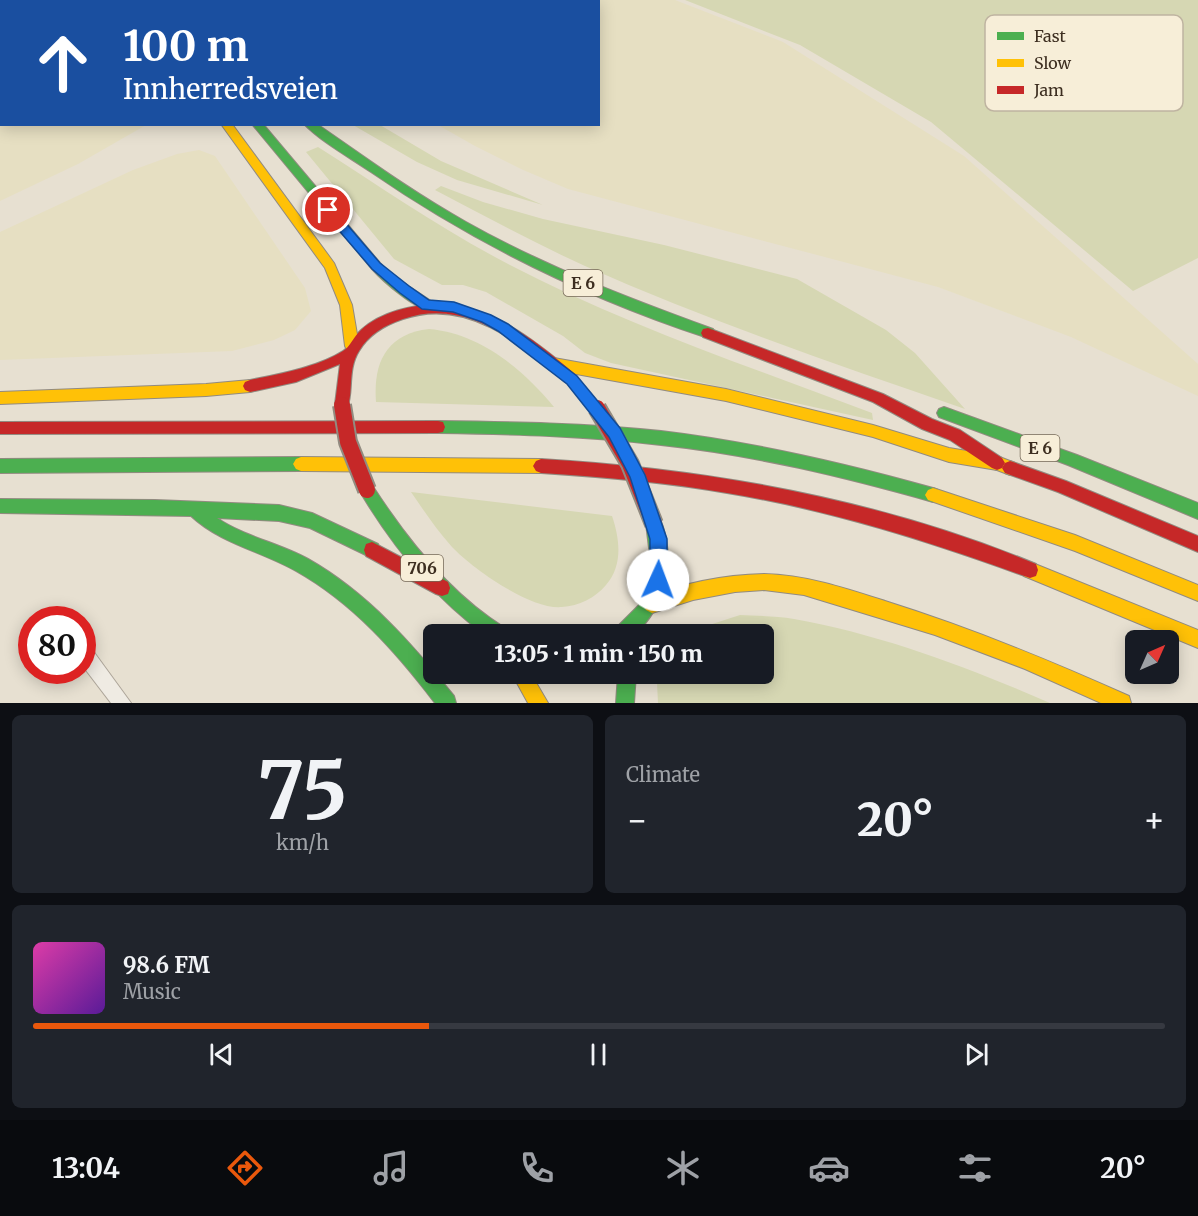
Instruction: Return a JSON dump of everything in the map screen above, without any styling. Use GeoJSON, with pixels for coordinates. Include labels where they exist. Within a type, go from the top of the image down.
{"type":"FeatureCollection","features":[{"type":"Feature","properties":{"kind":"main road","name":"706"},"geometry":{"type":"LineString","coordinates":[[227,126],[339,281],[350,315],[349,351],[342,375],[342,404],[348,442],[367,490],[390,529],[409,555],[442,588],[484,624]]}},
{"type":"Feature","properties":{"kind":"main road"},"geometry":{"type":"LineString","coordinates":[[259,126],[371,261],[388,278],[426,305]]}},
{"type":"Feature","properties":{"kind":"main road","name":"E 6"},"geometry":{"type":"LineString","coordinates":[[312,126],[462,225],[550,269],[615,298],[878,398],[927,424],[955,435],[997,463]]}},
{"type":"Feature","properties":{"kind":"main road"},"geometry":{"type":"LineString","coordinates":[[0,398],[206,390],[248,386],[296,376],[349,351],[364,334],[388,318],[408,309],[426,305],[454,307],[486,319],[516,336],[554,364],[578,387]]}},
{"type":"Feature","properties":{"kind":"main road","name":"E 6"},"geometry":{"type":"LineString","coordinates":[[554,364],[726,395],[873,431],[949,455],[997,463],[1061,486],[1198,544]]}},
{"type":"Feature","properties":{"kind":"main road","name":"E 6"},"geometry":{"type":"LineString","coordinates":[[878,398],[928,407],[1072,460],[1198,511]]}},
{"type":"Feature","properties":{"kind":"main road"},"geometry":{"type":"LineString","coordinates":[[593,404],[614,433],[637,475],[658,539],[660,558],[658,580],[651,604],[639,624]]}},
{"type":"Feature","properties":{"kind":"main road"},"geometry":{"type":"LineString","coordinates":[[0,428],[465,427],[577,432],[692,442],[797,460],[904,485],[999,514],[1113,557],[1198,593]]}},
{"type":"Feature","properties":{"kind":"main road"},"geometry":{"type":"LineString","coordinates":[[0,466],[460,464],[577,468],[677,477],[784,496],[888,523],[982,552],[1104,598],[1198,639]]}},
{"type":"Feature","properties":{"kind":"main road"},"geometry":{"type":"LineString","coordinates":[[0,506],[193,508],[279,513],[312,521],[376,550],[442,588]]}},
{"type":"Feature","properties":{"kind":"main road"},"geometry":{"type":"LineString","coordinates":[[193,508],[215,528],[292,560],[338,587],[380,624],[417,663],[447,703]]}},
{"type":"Feature","properties":{"kind":"main road"},"geometry":{"type":"LineString","coordinates":[[651,604],[724,584],[765,582],[811,588],[897,612],[989,645],[1122,703]]}},
{"type":"Feature","properties":{"kind":"main road"},"geometry":{"type":"LineString","coordinates":[[527,684],[539,703]]}},
{"type":"Feature","properties":{"kind":"main road"},"geometry":{"type":"LineString","coordinates":[[625,703],[626,684]]}},
{"type":"Feature","properties":{"kind":"lane"},"geometry":{"type":"LineString","coordinates":[[96,669],[122,703]]}},
{"type":"Feature","properties":{"kind":"shaded area"},"geometry":{"type":"Polygon","coordinates":[[[600,0],[675,0],[783,42],[964,156],[1198,364],[1198,396],[1071,337],[938,287],[568,189],[475,146],[440,126],[600,126],[600,0]]]}},
{"type":"Feature","properties":{"kind":"shaded area"},"geometry":{"type":"Polygon","coordinates":[[[0,126],[144,126],[78,164],[0,201],[0,126]]]}},
{"type":"Feature","properties":{"kind":"shaded area"},"geometry":{"type":"Polygon","coordinates":[[[199,150],[215,156],[305,288],[311,311],[295,330],[274,340],[232,351],[0,360],[0,232],[133,170],[177,154],[199,150]]]}},
{"type":"Feature","properties":{"kind":"green space"},"geometry":{"type":"Polygon","coordinates":[[[685,0],[1198,0],[1198,258],[1133,291],[931,122],[800,45],[685,0]]]}},
{"type":"Feature","properties":{"kind":"green space"},"geometry":{"type":"Polygon","coordinates":[[[355,126],[382,126],[441,161],[543,205],[457,180],[417,162],[355,126]]]}},
{"type":"Feature","properties":{"kind":"green space"},"geometry":{"type":"Polygon","coordinates":[[[318,147],[450,231],[540,280],[680,341],[872,413],[873,420],[611,363],[585,353],[563,336],[486,292],[463,285],[442,285],[394,259],[306,152],[318,147]]]}},
{"type":"Feature","properties":{"kind":"green space"},"geometry":{"type":"Polygon","coordinates":[[[441,186],[483,202],[543,219],[664,245],[797,279],[886,330],[915,353],[965,409],[774,342],[585,266],[435,190],[441,186]]]}},
{"type":"Feature","properties":{"kind":"green space"},"geometry":{"type":"Polygon","coordinates":[[[429,329],[465,338],[499,355],[528,379],[554,407],[376,402],[377,375],[385,353],[402,337],[429,329]]]}},
{"type":"Feature","properties":{"kind":"green space"},"geometry":{"type":"Polygon","coordinates":[[[411,492],[612,516],[618,543],[615,569],[602,590],[580,603],[562,607],[535,602],[503,586],[461,556],[430,520],[411,492]]]}},
{"type":"Feature","properties":{"kind":"green space"},"geometry":{"type":"Polygon","coordinates":[[[740,615],[794,619],[827,626],[892,643],[956,665],[1050,703],[658,703],[657,684],[774,684],[774,624],[712,624],[740,615]]]}},
{"type":"Feature","properties":{"kind":"traffic: fast"},"geometry":{"type":"LineString","coordinates":[[259,126],[376,266],[388,278],[426,305]]}},
{"type":"Feature","properties":{"kind":"traffic: fast"},"geometry":{"type":"LineString","coordinates":[[312,126],[423,201],[492,241],[583,284],[708,333]]}},
{"type":"Feature","properties":{"kind":"traffic: fast"},"geometry":{"type":"LineString","coordinates":[[944,413],[1072,460],[1198,511]]}},
{"type":"Feature","properties":{"kind":"traffic: fast"},"geometry":{"type":"LineString","coordinates":[[438,427],[598,432],[693,442],[814,464],[933,495]]}},
{"type":"Feature","properties":{"kind":"traffic: fast"},"geometry":{"type":"LineString","coordinates":[[0,466],[301,464]]}},
{"type":"Feature","properties":{"kind":"traffic: fast"},"geometry":{"type":"LineString","coordinates":[[367,490],[387,522],[422,565],[484,624]]}},
{"type":"Feature","properties":{"kind":"traffic: fast"},"geometry":{"type":"LineString","coordinates":[[0,506],[155,507],[279,513],[312,521],[372,550]]}},
{"type":"Feature","properties":{"kind":"traffic: fast"},"geometry":{"type":"LineString","coordinates":[[193,508],[218,528],[302,565],[344,593],[399,645],[447,703]]}},
{"type":"Feature","properties":{"kind":"traffic: fast"},"geometry":{"type":"LineString","coordinates":[[634,624],[652,598],[659,571],[654,524]]}},
{"type":"Feature","properties":{"kind":"traffic: fast"},"geometry":{"type":"LineString","coordinates":[[625,703],[626,684]]}},
{"type":"Feature","properties":{"kind":"traffic: slow"},"geometry":{"type":"LineString","coordinates":[[227,126],[330,266],[346,305],[352,346]]}},
{"type":"Feature","properties":{"kind":"traffic: slow"},"geometry":{"type":"LineString","coordinates":[[554,364],[726,395],[873,431],[949,455],[997,463],[1010,468]]}},
{"type":"Feature","properties":{"kind":"traffic: slow"},"geometry":{"type":"LineString","coordinates":[[0,398],[206,390],[250,386]]}},
{"type":"Feature","properties":{"kind":"traffic: slow"},"geometry":{"type":"LineString","coordinates":[[301,464],[541,466]]}},
{"type":"Feature","properties":{"kind":"traffic: slow"},"geometry":{"type":"LineString","coordinates":[[933,495],[1075,543],[1198,593]]}},
{"type":"Feature","properties":{"kind":"traffic: slow"},"geometry":{"type":"LineString","coordinates":[[1030,570],[1198,639]]}},
{"type":"Feature","properties":{"kind":"traffic: slow"},"geometry":{"type":"LineString","coordinates":[[652,604],[693,592],[735,584],[764,582],[804,587],[871,605],[967,637],[1122,703]]}},
{"type":"Feature","properties":{"kind":"traffic: slow"},"geometry":{"type":"LineString","coordinates":[[527,684],[539,703]]}},
{"type":"Feature","properties":{"kind":"traffic: jam"},"geometry":{"type":"LineString","coordinates":[[342,404],[346,366],[356,344],[373,327],[413,310],[439,308],[462,310],[485,318],[507,329],[570,378]]}},
{"type":"Feature","properties":{"kind":"traffic: jam"},"geometry":{"type":"LineString","coordinates":[[708,333],[878,398],[927,424],[955,435],[997,463]]}},
{"type":"Feature","properties":{"kind":"traffic: jam"},"geometry":{"type":"LineString","coordinates":[[250,386],[296,376],[346,356]]}},
{"type":"Feature","properties":{"kind":"traffic: jam"},"geometry":{"type":"LineString","coordinates":[[342,404],[348,442],[367,490]]}},
{"type":"Feature","properties":{"kind":"traffic: jam"},"geometry":{"type":"LineString","coordinates":[[597,408],[630,464],[654,524]]}},
{"type":"Feature","properties":{"kind":"traffic: jam"},"geometry":{"type":"LineString","coordinates":[[0,428],[438,427]]}},
{"type":"Feature","properties":{"kind":"traffic: jam"},"geometry":{"type":"LineString","coordinates":[[541,466],[666,476],[790,498],[911,529],[1030,570]]}},
{"type":"Feature","properties":{"kind":"traffic: jam"},"geometry":{"type":"LineString","coordinates":[[1010,468],[1061,486],[1198,544]]}},
{"type":"Feature","properties":{"kind":"traffic: jam"},"geometry":{"type":"LineString","coordinates":[[372,550],[442,588]]}},
{"type":"Feature","properties":{"kind":"route"},"geometry":{"type":"LineString","coordinates":[[328,210],[376,266],[404,290],[426,305],[454,307],[503,327],[554,364],[597,408],[637,475],[658,539],[660,558],[658,580]]}}]}
